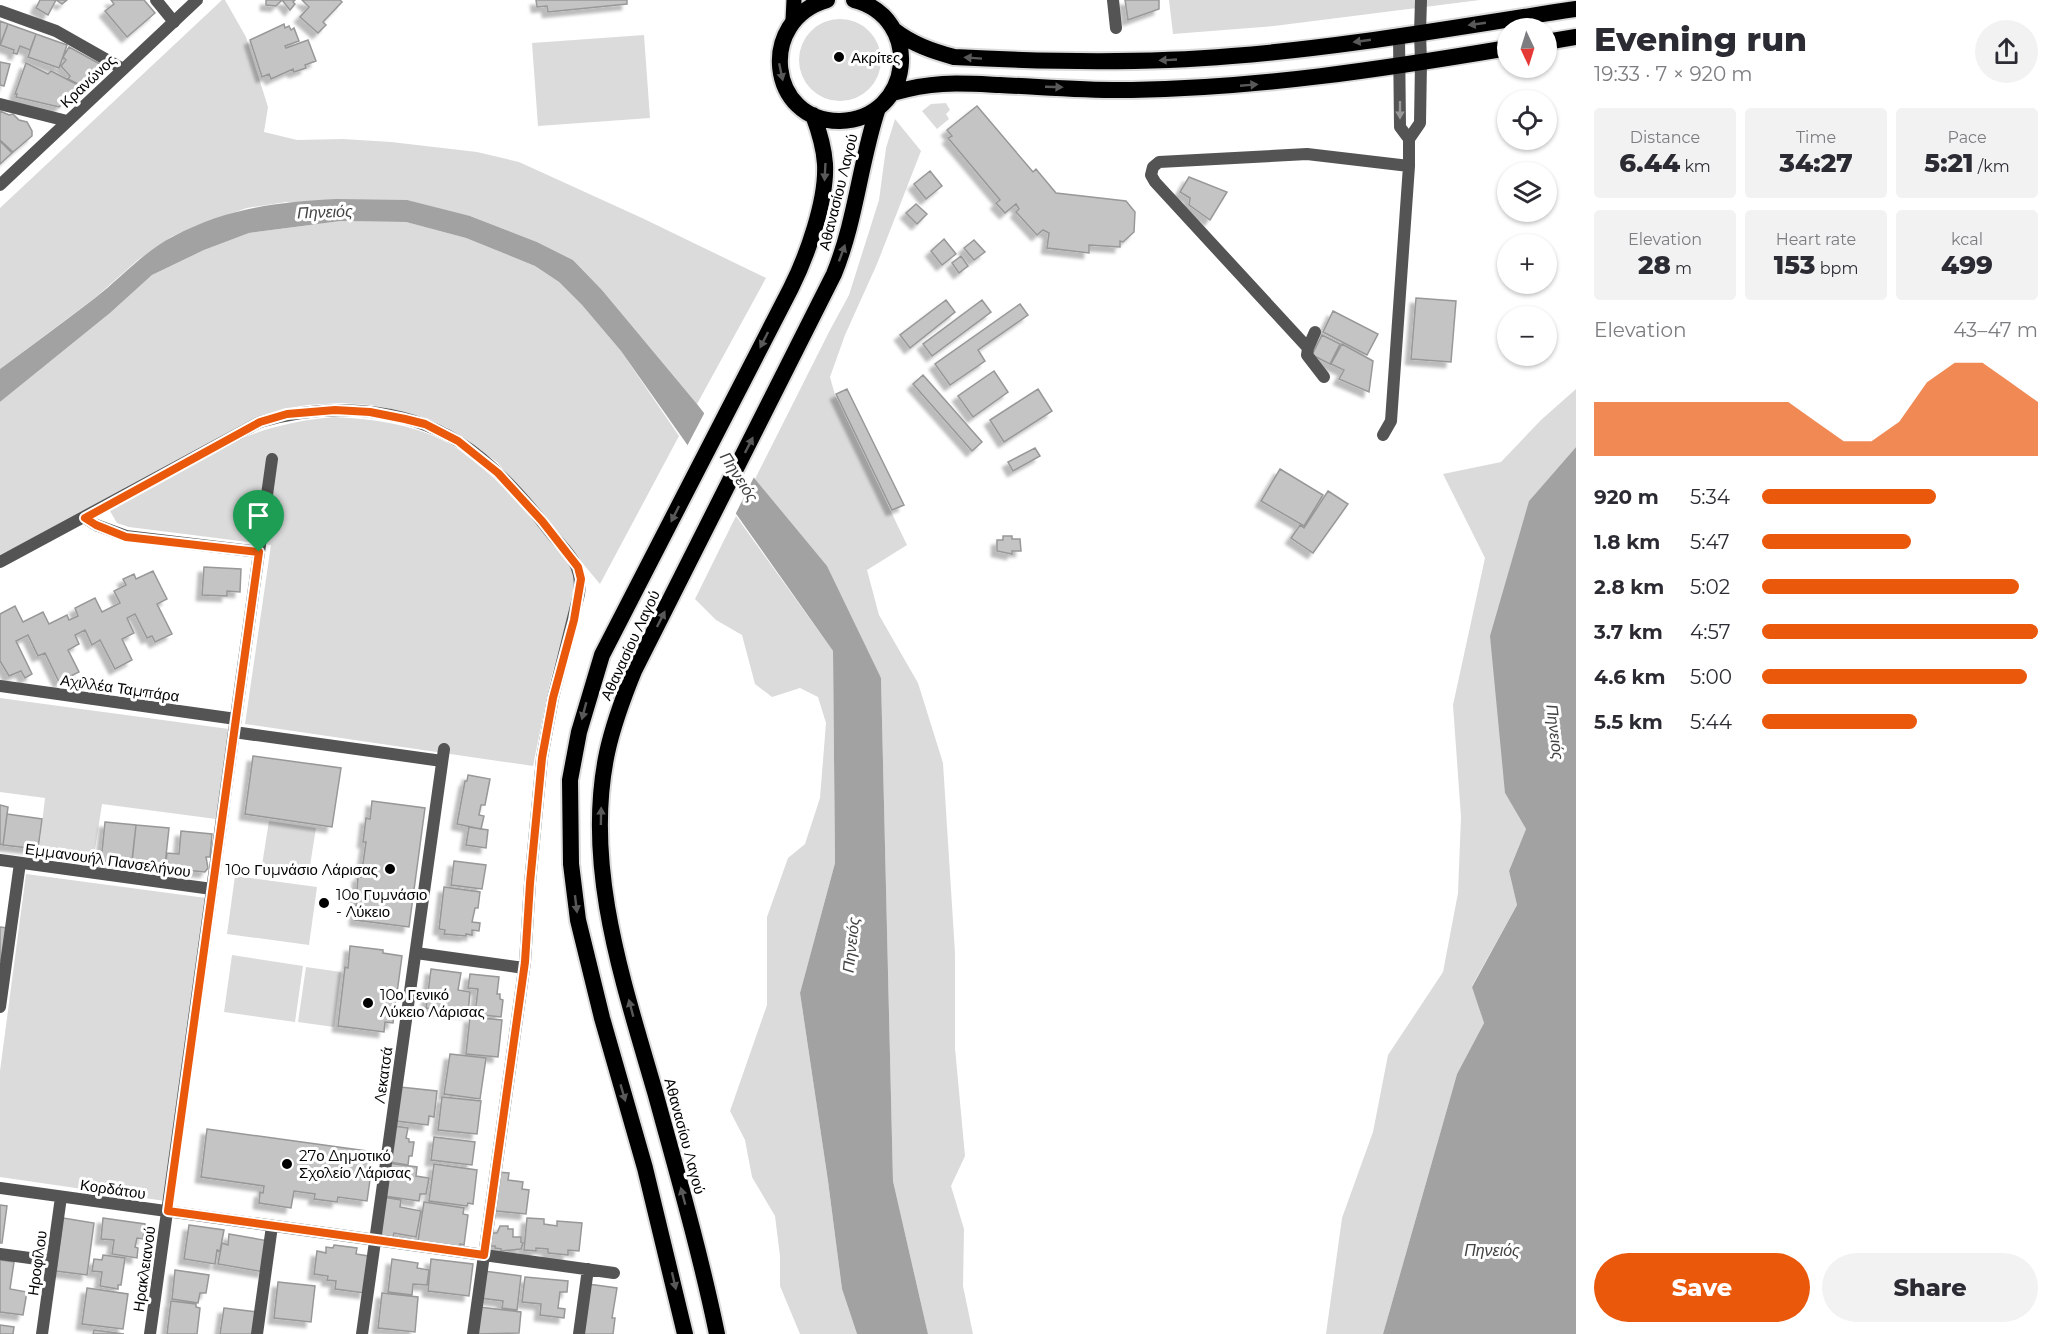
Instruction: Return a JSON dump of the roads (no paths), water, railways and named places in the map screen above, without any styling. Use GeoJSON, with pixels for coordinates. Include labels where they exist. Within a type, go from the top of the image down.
{"type":"FeatureCollection","features":[{"type":"Feature","properties":{"kind":"highway"},"geometry":{"type":"LineString","coordinates":[[827,0],[813,5],[793,20],[781,44],[779,58],[784,85],[801,107],[813,115],[825,119],[849,120],[861,117],[878,108],[892,93],[898,81],[902,60],[894,30]]}},
{"type":"Feature","properties":{"kind":"highway"},"geometry":{"type":"LineString","coordinates":[[857,0],[880,13],[903,37],[934,52],[954,57],[1131,62],[1254,54],[1399,36],[1576,9]]}},
{"type":"Feature","properties":{"kind":"highway"},"geometry":{"type":"LineString","coordinates":[[1557,40],[1576,37]]}},
{"type":"Feature","properties":{"kind":"highway"},"geometry":{"type":"LineString","coordinates":[[892,93],[920,85],[951,82],[1098,90],[1235,86],[1320,78],[1497,50]]}},
{"type":"Feature","properties":{"kind":"highway","name":"Αθανασίου Λαγού"},"geometry":{"type":"LineString","coordinates":[[717,1334],[705,1277],[608,915],[601,864],[601,809],[607,755],[619,710],[634,671],[819,307],[848,237],[870,134],[878,108]]}},
{"type":"Feature","properties":{"kind":"highway","name":"Αθανασίου Λαγού"},"geometry":{"type":"LineString","coordinates":[[685,1334],[645,1168],[590,972],[578,920],[569,827],[570,780],[579,732],[602,655],[791,288],[809,243],[824,184],[824,153],[820,132],[813,115]]}},
{"type":"Feature","properties":{"kind":"main road"},"geometry":{"type":"LineString","coordinates":[[793,20],[794,0]]}},
{"type":"Feature","properties":{"kind":"street"},"geometry":{"type":"LineString","coordinates":[[156,0],[174,22]]}},
{"type":"Feature","properties":{"kind":"street","name":"Κρανώνος"},"geometry":{"type":"LineString","coordinates":[[0,185],[197,0]]}},
{"type":"Feature","properties":{"kind":"street"},"geometry":{"type":"LineString","coordinates":[[1113,0],[1116,28]]}},
{"type":"Feature","properties":{"kind":"street"},"geometry":{"type":"LineString","coordinates":[[1383,435],[1391,421],[1409,139],[1420,123],[1421,0]]}},
{"type":"Feature","properties":{"kind":"street"},"geometry":{"type":"LineString","coordinates":[[0,11],[56,31],[123,69]]}},
{"type":"Feature","properties":{"kind":"street"},"geometry":{"type":"LineString","coordinates":[[1399,36],[1400,127],[1409,139]]}},
{"type":"Feature","properties":{"kind":"street"},"geometry":{"type":"LineString","coordinates":[[0,104],[67,121]]}},
{"type":"Feature","properties":{"kind":"street"},"geometry":{"type":"LineString","coordinates":[[1308,348],[1155,182],[1151,174],[1153,167],[1159,162],[1307,154],[1409,166]]}},
{"type":"Feature","properties":{"kind":"street"},"geometry":{"type":"LineString","coordinates":[[1315,332],[1307,355],[1324,377]]}},
{"type":"Feature","properties":{"kind":"street"},"geometry":{"type":"LineString","coordinates":[[0,562],[260,422],[287,414],[335,410],[370,412],[425,424],[458,441],[498,473],[542,521],[578,567],[581,579],[574,620],[553,698],[542,758],[524,968],[473,1334]]}},
{"type":"Feature","properties":{"kind":"street","name":"Ηρακλειανού"},"geometry":{"type":"LineString","coordinates":[[150,1334],[272,459]]}},
{"type":"Feature","properties":{"kind":"street"},"geometry":{"type":"LineString","coordinates":[[85,518],[126,537],[259,552]]}},
{"type":"Feature","properties":{"kind":"street","name":"Αχιλλέα Ταμπάρα"},"geometry":{"type":"LineString","coordinates":[[0,686],[236,719]]}},
{"type":"Feature","properties":{"kind":"street","name":"Λεκατσά"},"geometry":{"type":"LineString","coordinates":[[234,732],[443,755],[362,1334]]}},
{"type":"Feature","properties":{"kind":"street","name":"Εμμανουήλ Πανσελήνου"},"geometry":{"type":"LineString","coordinates":[[0,860],[212,889]]}},
{"type":"Feature","properties":{"kind":"street"},"geometry":{"type":"LineString","coordinates":[[0,1007],[20,863]]}},
{"type":"Feature","properties":{"kind":"street"},"geometry":{"type":"LineString","coordinates":[[416,953],[524,968]]}},
{"type":"Feature","properties":{"kind":"street","name":"Κορδάτου"},"geometry":{"type":"LineString","coordinates":[[0,1188],[614,1273]]}},
{"type":"Feature","properties":{"kind":"street","name":"Ηροφίλου"},"geometry":{"type":"LineString","coordinates":[[42,1334],[61,1197]]}},
{"type":"Feature","properties":{"kind":"street"},"geometry":{"type":"LineString","coordinates":[[258,1334],[273,1226]]}},
{"type":"Feature","properties":{"kind":"street"},"geometry":{"type":"LineString","coordinates":[[0,1254],[52,1261]]}},
{"type":"Feature","properties":{"kind":"street"},"geometry":{"type":"LineString","coordinates":[[579,1334],[588,1269]]}},
{"type":"Feature","properties":{"kind":"water","name":"Πηνειός"},"geometry":{"type":"Polygon","coordinates":[[[337,199],[407,200],[470,216],[537,242],[573,260],[602,290],[697,404],[827,566],[881,678],[893,1181],[928,1334],[857,1334],[842,1289],[800,993],[835,863],[833,651],[621,351],[582,305],[559,282],[535,266],[466,238],[406,222],[341,221],[249,233],[204,250],[152,275],[110,313],[0,402],[0,369],[95,298],[163,242],[194,226],[253,208],[337,199]]]}},
{"type":"Feature","properties":{"kind":"water","name":"Πηνειός"},"geometry":{"type":"Polygon","coordinates":[[[1576,447],[1576,1334],[1383,1334],[1457,1074],[1484,1023],[1472,987],[1517,905],[1509,871],[1526,829],[1505,793],[1490,636],[1529,501],[1576,447]]]}},
{"type":"Feature","properties":{"kind":"place","name":"Ακρίτες"},"geometry":{"type":"Point","coordinates":[839,57]}},
{"type":"Feature","properties":{"kind":"place","name":"10o Γυμνάσιο Λάρισας"},"geometry":{"type":"Point","coordinates":[390,869]}},
{"type":"Feature","properties":{"kind":"place","name":"10ο Γυμνάσιο - Λύκειο"},"geometry":{"type":"Point","coordinates":[324,903]}},
{"type":"Feature","properties":{"kind":"place","name":"10ο Γενικό Λύκειο Λάρισας"},"geometry":{"type":"Point","coordinates":[368,1003]}},
{"type":"Feature","properties":{"kind":"place","name":"27ο Δημοτικό Σχολείο Λάρισας"},"geometry":{"type":"Point","coordinates":[287,1164]}}]}
